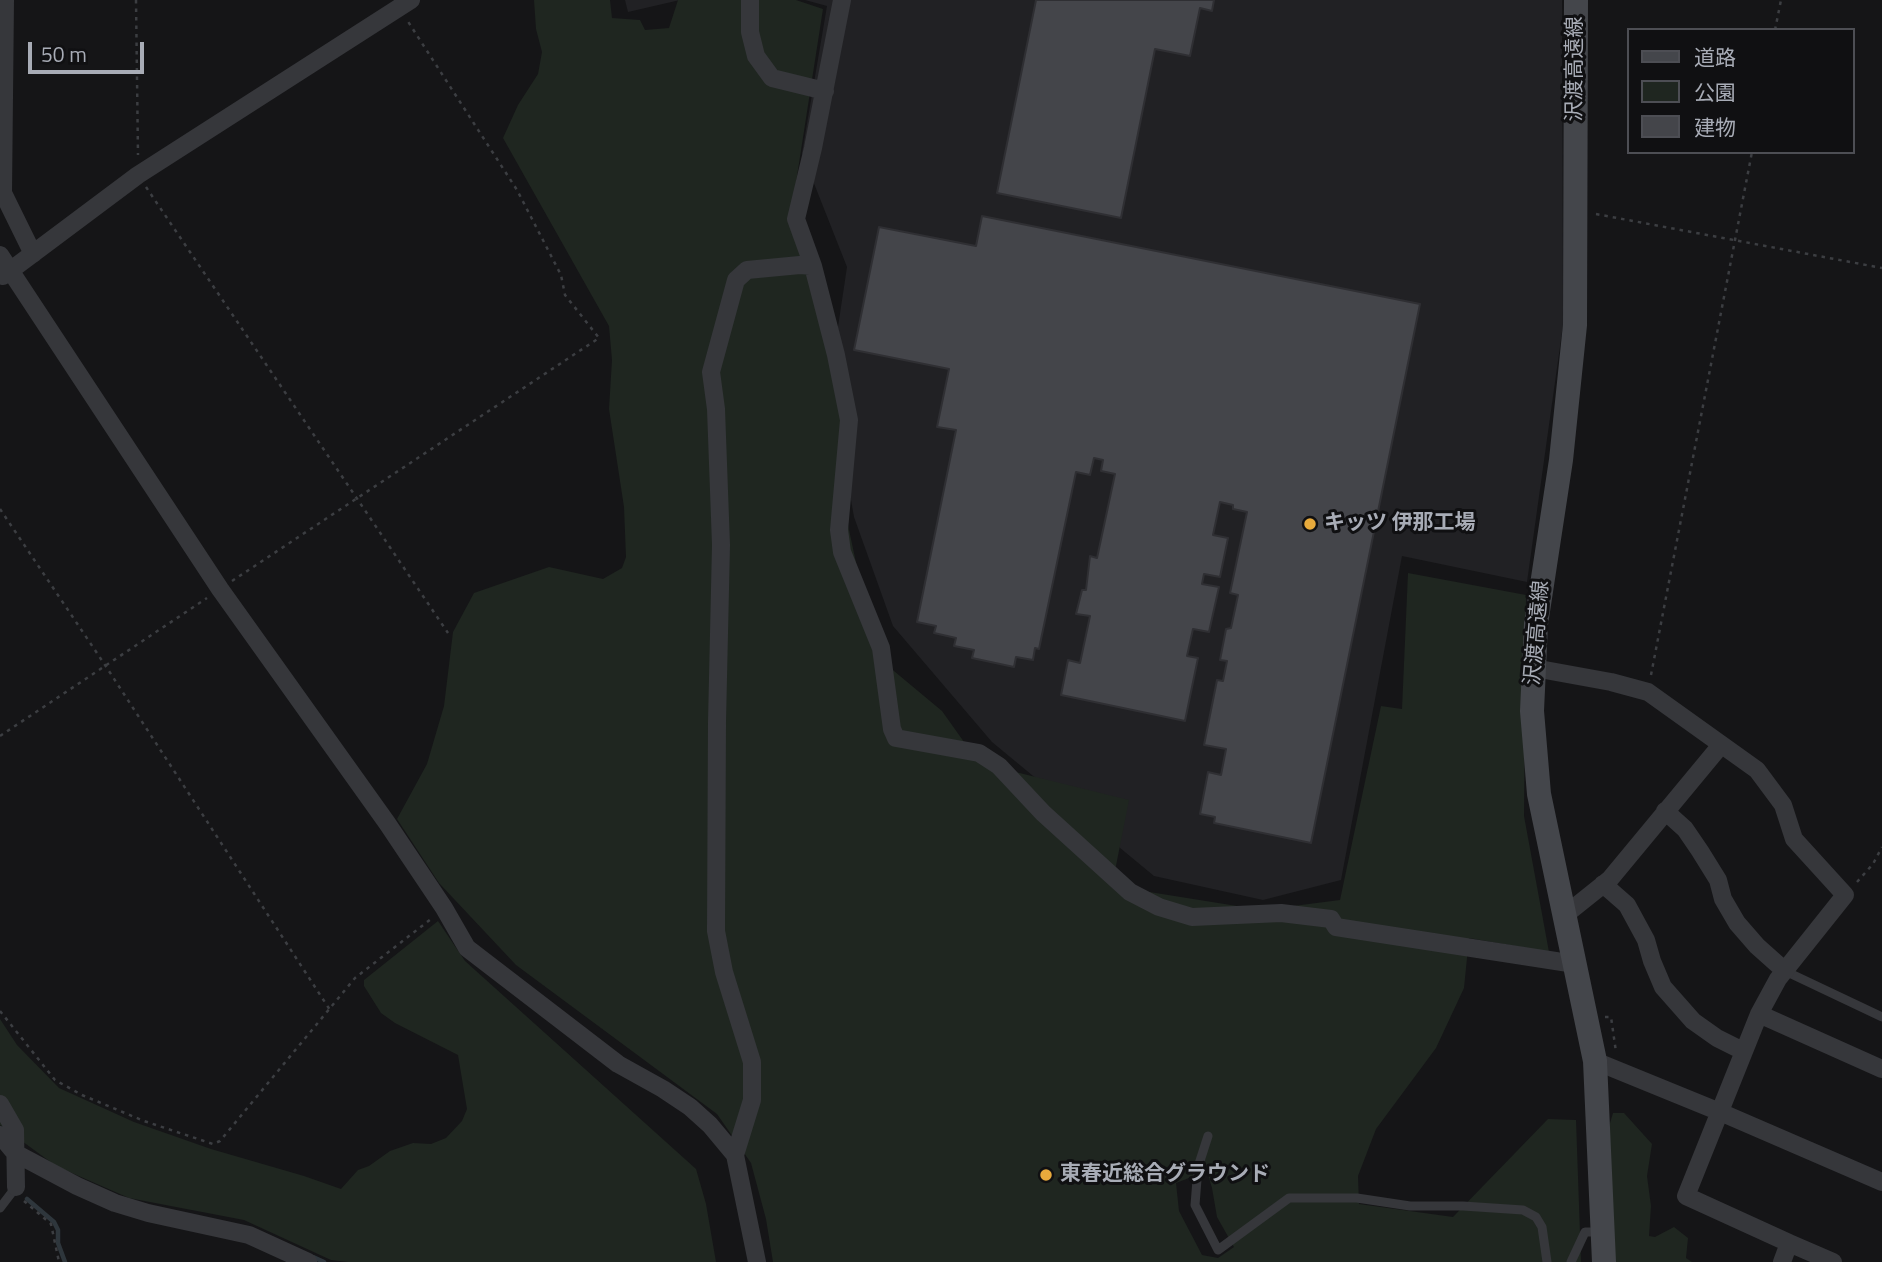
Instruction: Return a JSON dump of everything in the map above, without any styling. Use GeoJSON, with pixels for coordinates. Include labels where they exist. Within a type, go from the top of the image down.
{"type":"FeatureCollection","features":[{"type":"Feature","properties":{"kind":"main road","name":"沢渡高遠線"},"geometry":{"type":"LineString","coordinates":[[1576,0],[1575,325],[1569,400],[1536,624],[1532,711],[1539,794],[1575,964],[1606,1057],[1602,1232],[1604,1262]]}},
{"type":"Feature","properties":{"kind":"street"},"geometry":{"type":"LineString","coordinates":[[5,0],[2,192],[33,254]]}},
{"type":"Feature","properties":{"kind":"street"},"geometry":{"type":"LineString","coordinates":[[750,0],[750,32],[756,56],[772,78],[825,91]]}},
{"type":"Feature","properties":{"kind":"street"},"geometry":{"type":"LineString","coordinates":[[842,0],[796,219],[813,266],[836,355],[849,421],[839,530],[842,552],[881,648],[892,729],[896,738],[979,753],[999,766],[1043,813],[1130,892],[1159,907],[1192,917],[1281,913],[1331,919],[1336,928],[1575,964]]}},
{"type":"Feature","properties":{"kind":"street"},"geometry":{"type":"LineString","coordinates":[[5,274],[138,175],[405,4]]}},
{"type":"Feature","properties":{"kind":"street"},"geometry":{"type":"LineString","coordinates":[[0,255],[5,274],[220,589],[444,908],[467,948],[618,1064],[690,1107],[710,1125],[735,1155],[757,1262]]}},
{"type":"Feature","properties":{"kind":"street"},"geometry":{"type":"LineString","coordinates":[[735,1155],[752,1100],[752,1062],[724,972],[716,931],[721,545],[716,409],[711,372],[736,280],[747,270],[813,266]]}},
{"type":"Feature","properties":{"kind":"street"},"geometry":{"type":"LineString","coordinates":[[1534,668],[1611,682],[1648,692],[1757,770],[1783,805],[1794,839],[1845,895],[1785,971],[1759,1014],[1686,1196],[1833,1262]]}},
{"type":"Feature","properties":{"kind":"street"},"geometry":{"type":"LineString","coordinates":[[1565,915],[1611,879],[1721,745]]}},
{"type":"Feature","properties":{"kind":"street"},"geometry":{"type":"LineString","coordinates":[[1665,811],[1685,829],[1700,851],[1718,880],[1723,899],[1737,923],[1757,946],[1785,971]]}},
{"type":"Feature","properties":{"kind":"street"},"geometry":{"type":"LineString","coordinates":[[1603,884],[1627,905],[1646,940],[1663,986],[1693,1021],[1717,1038],[1744,1051]]}},
{"type":"Feature","properties":{"kind":"street"},"geometry":{"type":"LineString","coordinates":[[1759,1014],[1882,1069]]}},
{"type":"Feature","properties":{"kind":"street"},"geometry":{"type":"LineString","coordinates":[[1606,1057],[1720,1112],[1882,1182]]}},
{"type":"Feature","properties":{"kind":"street"},"geometry":{"type":"LineString","coordinates":[[0,1104],[15,1130],[16,1187]]}},
{"type":"Feature","properties":{"kind":"street"},"geometry":{"type":"LineString","coordinates":[[0,1136],[15,1153],[76,1186],[115,1203],[249,1236],[308,1262]]}},
{"type":"Feature","properties":{"kind":"street"},"geometry":{"type":"LineString","coordinates":[[1783,1262],[1789,1243]]}},
{"type":"Feature","properties":{"kind":"lane"},"geometry":{"type":"LineString","coordinates":[[1785,971],[1882,1017]]}},
{"type":"Feature","properties":{"kind":"lane"},"geometry":{"type":"LineString","coordinates":[[1208,1136],[1198,1167],[1195,1205],[1218,1250],[1289,1198],[1357,1198],[1410,1206],[1523,1210],[1536,1217],[1542,1227],[1547,1262]]}},
{"type":"Feature","properties":{"kind":"lane"},"geometry":{"type":"LineString","coordinates":[[0,1208],[16,1187]]}},
{"type":"Feature","properties":{"kind":"lane"},"geometry":{"type":"LineString","coordinates":[[1571,1262],[1585,1232],[1602,1232]]}},
{"type":"Feature","properties":{"kind":"path"},"geometry":{"type":"LineString","coordinates":[[136,0],[138,175],[448,634]]}},
{"type":"Feature","properties":{"kind":"path"},"geometry":{"type":"LineString","coordinates":[[1775,28],[1781,0]]}},
{"type":"Feature","properties":{"kind":"path"},"geometry":{"type":"LineString","coordinates":[[0,736],[599,338],[565,295],[561,275],[517,190],[405,4]]}},
{"type":"Feature","properties":{"kind":"path"},"geometry":{"type":"LineString","coordinates":[[1648,692],[1752,154]]}},
{"type":"Feature","properties":{"kind":"path"},"geometry":{"type":"LineString","coordinates":[[1577,210],[1882,268]]}},
{"type":"Feature","properties":{"kind":"path"},"geometry":{"type":"LineString","coordinates":[[0,509],[330,1010]]}},
{"type":"Feature","properties":{"kind":"path"},"geometry":{"type":"LineString","coordinates":[[1845,895],[1872,864],[1882,847]]}},
{"type":"Feature","properties":{"kind":"path"},"geometry":{"type":"LineString","coordinates":[[0,1011],[55,1080],[82,1095],[144,1121],[213,1144],[220,1140],[355,978],[444,908]]}},
{"type":"Feature","properties":{"kind":"path"},"geometry":{"type":"LineString","coordinates":[[1606,1057],[1611,1017]]}},
{"type":"Feature","properties":{"kind":"path"},"geometry":{"type":"LineString","coordinates":[[16,1187],[19,1197],[51,1224],[60,1262]]}},
{"type":"Feature","properties":{"kind":"shaded area"},"geometry":{"type":"Polygon","coordinates":[[[625,0],[680,0],[628,12],[625,0]]]}},
{"type":"Feature","properties":{"kind":"shaded area","name":"キッツ 伊那工場"},"geometry":{"type":"Polygon","coordinates":[[[805,0],[1562,0],[1563,325],[1527,582],[1402,556],[1341,880],[1263,900],[1154,876],[992,742],[893,626],[854,517],[830,380],[847,267],[802,153],[827,6],[805,0]]]}},
{"type":"Feature","properties":{"kind":"green space"},"geometry":{"type":"Polygon","coordinates":[[[534,0],[610,0],[612,18],[640,20],[645,30],[669,28],[678,0],[796,0],[823,9],[790,221],[830,350],[842,415],[839,483],[876,656],[942,711],[979,763],[1129,800],[1112,886],[1262,910],[1340,900],[1381,706],[1402,709],[1408,573],[1526,595],[1524,816],[1549,952],[1469,938],[1464,988],[1436,1048],[1376,1129],[1358,1176],[1359,1204],[1453,1217],[1548,1119],[1576,1120],[1581,1262],[773,1262],[766,1219],[751,1163],[717,1114],[516,965],[439,883],[397,819],[427,764],[444,706],[453,632],[474,593],[549,567],[603,579],[622,568],[626,557],[624,507],[609,409],[612,360],[609,326],[503,138],[518,105],[538,74],[542,52],[536,29],[534,0]],[[1207,1171],[1176,1183],[1179,1211],[1202,1255],[1218,1258],[1234,1247],[1217,1217],[1207,1171]]]}},
{"type":"Feature","properties":{"kind":"green space"},"geometry":{"type":"Polygon","coordinates":[[[438,921],[465,961],[696,1169],[706,1204],[716,1262],[331,1260],[244,1220],[129,1198],[56,1166],[0,1125],[0,1019],[17,1045],[59,1088],[134,1122],[341,1189],[358,1170],[369,1166],[390,1151],[413,1143],[431,1144],[446,1138],[462,1121],[467,1109],[458,1055],[381,1013],[364,986],[364,980],[438,921]]]}},
{"type":"Feature","properties":{"kind":"green space"},"geometry":{"type":"Polygon","coordinates":[[[1613,1113],[1624,1113],[1652,1144],[1647,1176],[1651,1206],[1649,1236],[1655,1237],[1674,1227],[1688,1238],[1686,1258],[1692,1262],[1614,1262],[1608,1130],[1613,1113]]]}},
{"type":"Feature","properties":{"kind":"building"},"geometry":{"type":"Polygon","coordinates":[[[1036,0],[1214,0],[1212,11],[1200,8],[1190,56],[1155,49],[1121,218],[997,193],[1036,0]]]}},
{"type":"Feature","properties":{"kind":"building","name":"キッツ 伊那工場"},"geometry":{"type":"Polygon","coordinates":[[[982,216],[1420,304],[1311,843],[1214,823],[1215,817],[1200,814],[1208,772],[1221,775],[1226,749],[1204,745],[1217,680],[1223,681],[1227,661],[1220,660],[1226,629],[1231,628],[1238,595],[1230,593],[1247,512],[1220,502],[1213,535],[1228,538],[1220,577],[1204,574],[1202,584],[1219,587],[1209,632],[1193,629],[1187,656],[1198,658],[1185,721],[1061,695],[1068,660],[1080,663],[1090,616],[1076,614],[1082,590],[1086,590],[1090,556],[1097,558],[1115,474],[1101,471],[1103,460],[1094,458],[1090,475],[1076,472],[1039,649],[1035,648],[1033,660],[1016,657],[1014,667],[972,658],[974,650],[954,646],[956,638],[934,633],[936,626],[917,622],[956,430],[937,427],[949,369],[854,350],[879,227],[976,246],[982,216]]]}},
{"type":"Feature","properties":{"kind":"waterway"},"geometry":{"type":"LineString","coordinates":[[27,1199],[54,1222],[65,1262]]}},
{"type":"Feature","properties":{"kind":"waterway"},"geometry":{"type":"LineString","coordinates":[[313,1257],[324,1262]]}},
{"type":"Feature","properties":{"kind":"place","name":"キッツ 伊那工場"},"geometry":{"type":"Point","coordinates":[1310,524]}},
{"type":"Feature","properties":{"kind":"place","name":"東春近総合グラウンド"},"geometry":{"type":"Point","coordinates":[1046,1175]}}]}
